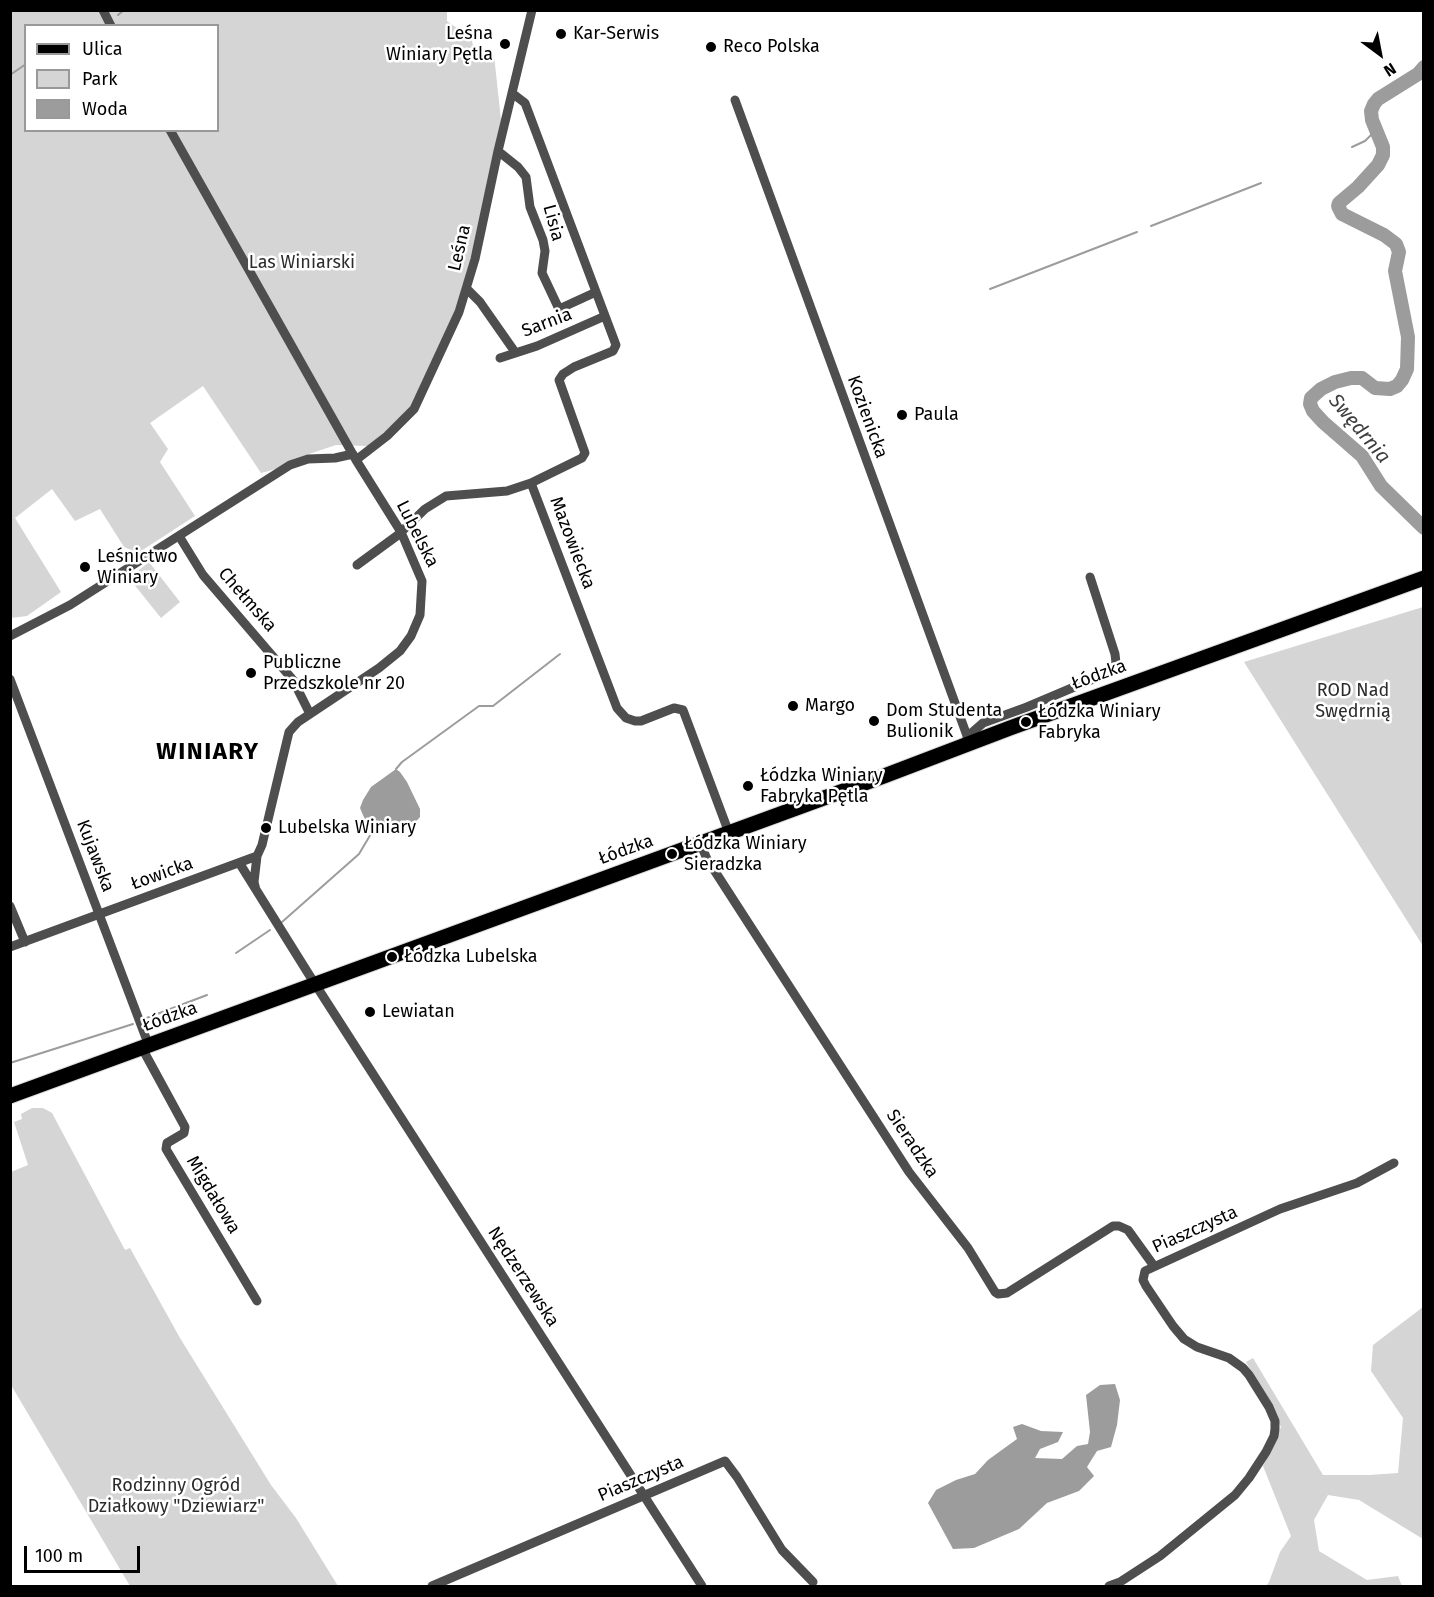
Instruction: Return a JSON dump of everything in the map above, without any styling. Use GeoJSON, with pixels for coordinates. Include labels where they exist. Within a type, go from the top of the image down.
{"type":"FeatureCollection","features":[{"type":"Feature","properties":{"kind":"main road","name":"Łódzka"},"geometry":{"type":"LineString","coordinates":[[10,1096],[729,833],[969,741],[1424,578]]}},
{"type":"Feature","properties":{"kind":"street"},"geometry":{"type":"LineString","coordinates":[[103,10],[110,24]]}},
{"type":"Feature","properties":{"kind":"street","name":"Leśna"},"geometry":{"type":"LineString","coordinates":[[354,457],[391,432],[416,405],[449,335],[467,289],[479,243],[498,151],[532,10]]}},
{"type":"Feature","properties":{"kind":"street","name":"Mazowiecka"},"geometry":{"type":"LineString","coordinates":[[512,93],[525,103],[616,345],[615,349],[574,367],[563,374],[559,381],[585,450],[584,456],[531,483],[617,708],[623,716],[635,721],[641,721],[674,708],[683,710],[729,833]]}},
{"type":"Feature","properties":{"kind":"street","name":"Kozienicka"},"geometry":{"type":"LineString","coordinates":[[735,100],[969,741]]}},
{"type":"Feature","properties":{"kind":"street","name":"Lubelska"},"geometry":{"type":"LineString","coordinates":[[172,132],[354,457],[401,532],[422,581],[421,610],[407,642],[389,661],[294,725],[288,732],[262,844],[256,856],[254,882],[256,890]]}},
{"type":"Feature","properties":{"kind":"street","name":"Lisia"},"geometry":{"type":"LineString","coordinates":[[498,151],[518,167],[526,177],[530,207],[543,240],[542,273],[559,309],[596,292]]}},
{"type":"Feature","properties":{"kind":"street"},"geometry":{"type":"LineString","coordinates":[[467,289],[480,302],[515,352]]}},
{"type":"Feature","properties":{"kind":"street","name":"Sarnia"},"geometry":{"type":"LineString","coordinates":[[500,358],[537,346],[605,316]]}},
{"type":"Feature","properties":{"kind":"street"},"geometry":{"type":"LineString","coordinates":[[10,636],[56,613],[296,462],[308,459],[354,457]]}},
{"type":"Feature","properties":{"kind":"street"},"geometry":{"type":"LineString","coordinates":[[357,565],[401,532],[425,509],[447,496],[498,493],[531,483]]}},
{"type":"Feature","properties":{"kind":"street","name":"Chełmska"},"geometry":{"type":"LineString","coordinates":[[179,536],[203,575],[292,680],[310,714]]}},
{"type":"Feature","properties":{"kind":"street"},"geometry":{"type":"LineString","coordinates":[[969,741],[978,725],[1105,674],[1114,667],[1115,654],[1090,577]]}},
{"type":"Feature","properties":{"kind":"street","name":"Kujawska"},"geometry":{"type":"LineString","coordinates":[[10,679],[99,914],[145,1047]]}},
{"type":"Feature","properties":{"kind":"street","name":"Sieradzka"},"geometry":{"type":"LineString","coordinates":[[700,843],[707,859],[909,1172],[968,1248],[995,1292],[1006,1293],[1113,1226],[1128,1230],[1154,1266]]}},
{"type":"Feature","properties":{"kind":"street","name":"Łowicka"},"geometry":{"type":"LineString","coordinates":[[10,947],[240,864],[256,856]]}},
{"type":"Feature","properties":{"kind":"street"},"geometry":{"type":"LineString","coordinates":[[240,864],[315,985]]}},
{"type":"Feature","properties":{"kind":"street"},"geometry":{"type":"LineString","coordinates":[[10,906],[25,942]]}},
{"type":"Feature","properties":{"kind":"street","name":"Nędzerzewska"},"geometry":{"type":"LineString","coordinates":[[315,985],[702,1587]]}},
{"type":"Feature","properties":{"kind":"street","name":"Migdałowa"},"geometry":{"type":"LineString","coordinates":[[145,1047],[185,1127],[184,1133],[167,1143],[166,1149],[257,1301]]}},
{"type":"Feature","properties":{"kind":"street","name":"Piaszczysta"},"geometry":{"type":"LineString","coordinates":[[1112,1585],[1154,1559],[1227,1502],[1242,1487],[1271,1443],[1275,1429],[1275,1421],[1269,1407],[1243,1368],[1229,1358],[1190,1343],[1173,1326],[1143,1280],[1145,1271],[1280,1209],[1357,1183],[1394,1163]]}},
{"type":"Feature","properties":{"kind":"street","name":"Piaszczysta"},"geometry":{"type":"LineString","coordinates":[[432,1587],[725,1461],[738,1477],[776,1542],[813,1582]]}},
{"type":"Feature","properties":{"kind":"green space","name":"Las Winiarski"},"geometry":{"type":"Polygon","coordinates":[[[10,11],[447,11],[447,21],[471,38],[475,52],[494,55],[501,120],[463,287],[455,311],[410,407],[368,446],[336,445],[261,473],[203,386],[150,423],[168,449],[160,462],[195,516],[138,553],[124,547],[100,509],[75,521],[52,489],[15,518],[61,592],[27,616],[11,618],[10,11]]]}},
{"type":"Feature","properties":{"kind":"green space"},"geometry":{"type":"Polygon","coordinates":[[[149,562],[180,602],[161,618],[129,578],[149,562]]]}},
{"type":"Feature","properties":{"kind":"green space","name":"ROD Nad Swędrnią"},"geometry":{"type":"Polygon","coordinates":[[[1424,607],[1423,946],[1244,662],[1424,607]]]}},
{"type":"Feature","properties":{"kind":"green space","name":"Rodzinny Ogród Działkowy \"Dziewiarz\""},"geometry":{"type":"Polygon","coordinates":[[[32,1108],[43,1108],[52,1113],[125,1250],[130,1248],[180,1338],[271,1485],[296,1518],[338,1586],[130,1586],[11,1385],[11,1172],[28,1165],[14,1122],[22,1119],[21,1114],[32,1108]]]}},
{"type":"Feature","properties":{"kind":"green space"},"geometry":{"type":"Polygon","coordinates":[[[1423,1307],[1423,1539],[1359,1500],[1328,1495],[1314,1520],[1319,1551],[1367,1580],[1398,1576],[1402,1586],[1266,1586],[1280,1552],[1291,1536],[1263,1466],[1281,1427],[1246,1362],[1253,1358],[1323,1475],[1398,1473],[1403,1418],[1371,1371],[1373,1345],[1423,1307]]]}},
{"type":"Feature","properties":{"kind":"water"},"geometry":{"type":"Polygon","coordinates":[[[396,769],[407,782],[420,809],[420,817],[413,825],[396,831],[386,825],[369,827],[360,808],[363,800],[371,787],[396,769]]]}},
{"type":"Feature","properties":{"kind":"water"},"geometry":{"type":"Polygon","coordinates":[[[1115,1384],[1120,1400],[1117,1425],[1111,1447],[1097,1451],[1087,1467],[1094,1476],[1079,1491],[1047,1503],[1019,1529],[974,1548],[953,1549],[928,1503],[936,1490],[975,1474],[988,1460],[1017,1439],[1013,1427],[1022,1424],[1041,1431],[1063,1432],[1058,1442],[1040,1449],[1035,1458],[1062,1459],[1077,1446],[1088,1444],[1090,1432],[1086,1395],[1100,1385],[1115,1384]]]}},
{"type":"Feature","properties":{"kind":"waterway"},"geometry":{"type":"LineString","coordinates":[[118,15],[124,10]]}},
{"type":"Feature","properties":{"kind":"waterway"},"geometry":{"type":"LineString","coordinates":[[10,75],[24,65]]}},
{"type":"Feature","properties":{"kind":"waterway","name":"Swędrnia"},"geometry":{"type":"LineString","coordinates":[[1424,67],[1418,74],[1378,99],[1374,104],[1371,111],[1372,120],[1383,147],[1383,155],[1378,165],[1338,206],[1342,214],[1384,235],[1396,244],[1399,252],[1395,271],[1408,337],[1407,369],[1397,386],[1390,389],[1375,388],[1362,378],[1351,378],[1321,389],[1311,398],[1310,404],[1323,422],[1362,456],[1381,486],[1424,528]]}},
{"type":"Feature","properties":{"kind":"waterway"},"geometry":{"type":"LineString","coordinates":[[1352,147],[1365,141],[1376,130]]}},
{"type":"Feature","properties":{"kind":"waterway"},"geometry":{"type":"LineString","coordinates":[[1151,226],[1261,183]]}},
{"type":"Feature","properties":{"kind":"waterway"},"geometry":{"type":"LineString","coordinates":[[990,289],[1137,232]]}},
{"type":"Feature","properties":{"kind":"waterway"},"geometry":{"type":"LineString","coordinates":[[396,769],[402,762],[479,706],[493,706],[560,654]]}},
{"type":"Feature","properties":{"kind":"waterway"},"geometry":{"type":"LineString","coordinates":[[282,922],[359,854],[375,827]]}},
{"type":"Feature","properties":{"kind":"waterway"},"geometry":{"type":"LineString","coordinates":[[236,953],[270,930]]}},
{"type":"Feature","properties":{"kind":"waterway"},"geometry":{"type":"LineString","coordinates":[[144,1019],[207,995]]}},
{"type":"Feature","properties":{"kind":"waterway"},"geometry":{"type":"LineString","coordinates":[[10,1063],[133,1024]]}},
{"type":"Feature","properties":{"kind":"place","name":"Kar-Serwis"},"geometry":{"type":"Point","coordinates":[561,34]}},
{"type":"Feature","properties":{"kind":"place","name":"Leśna Winiary Pętla"},"geometry":{"type":"Point","coordinates":[505,44]}},
{"type":"Feature","properties":{"kind":"place","name":"Reco Polska"},"geometry":{"type":"Point","coordinates":[711,47]}},
{"type":"Feature","properties":{"kind":"place","name":"Paula"},"geometry":{"type":"Point","coordinates":[902,415]}},
{"type":"Feature","properties":{"kind":"place","name":"Leśnictwo Winiary"},"geometry":{"type":"Point","coordinates":[85,567]}},
{"type":"Feature","properties":{"kind":"place","name":"Publiczne Przedszkole nr 20"},"geometry":{"type":"Point","coordinates":[251,673]}},
{"type":"Feature","properties":{"kind":"place","name":"Margo"},"geometry":{"type":"Point","coordinates":[793,706]}},
{"type":"Feature","properties":{"kind":"place","name":"Dom Studenta Bulionik"},"geometry":{"type":"Point","coordinates":[874,721]}},
{"type":"Feature","properties":{"kind":"place","name":"Łódzka Winiary Fabryka"},"geometry":{"type":"Point","coordinates":[1026,722]}},
{"type":"Feature","properties":{"kind":"place","name":"Łódzka Winiary Fabryka Pętla"},"geometry":{"type":"Point","coordinates":[748,786]}},
{"type":"Feature","properties":{"kind":"place","name":"Lubelska Winiary"},"geometry":{"type":"Point","coordinates":[266,828]}},
{"type":"Feature","properties":{"kind":"place","name":"Łódzka Winiary Sieradzka"},"geometry":{"type":"Point","coordinates":[672,854]}},
{"type":"Feature","properties":{"kind":"place","name":"Łódzka Lubelska"},"geometry":{"type":"Point","coordinates":[392,957]}},
{"type":"Feature","properties":{"kind":"place","name":"Lewiatan"},"geometry":{"type":"Point","coordinates":[370,1012]}},
{"type":"Feature","properties":{"kind":"district","name":"WINIARY"},"geometry":{"type":"Point","coordinates":[208,752]}}]}
